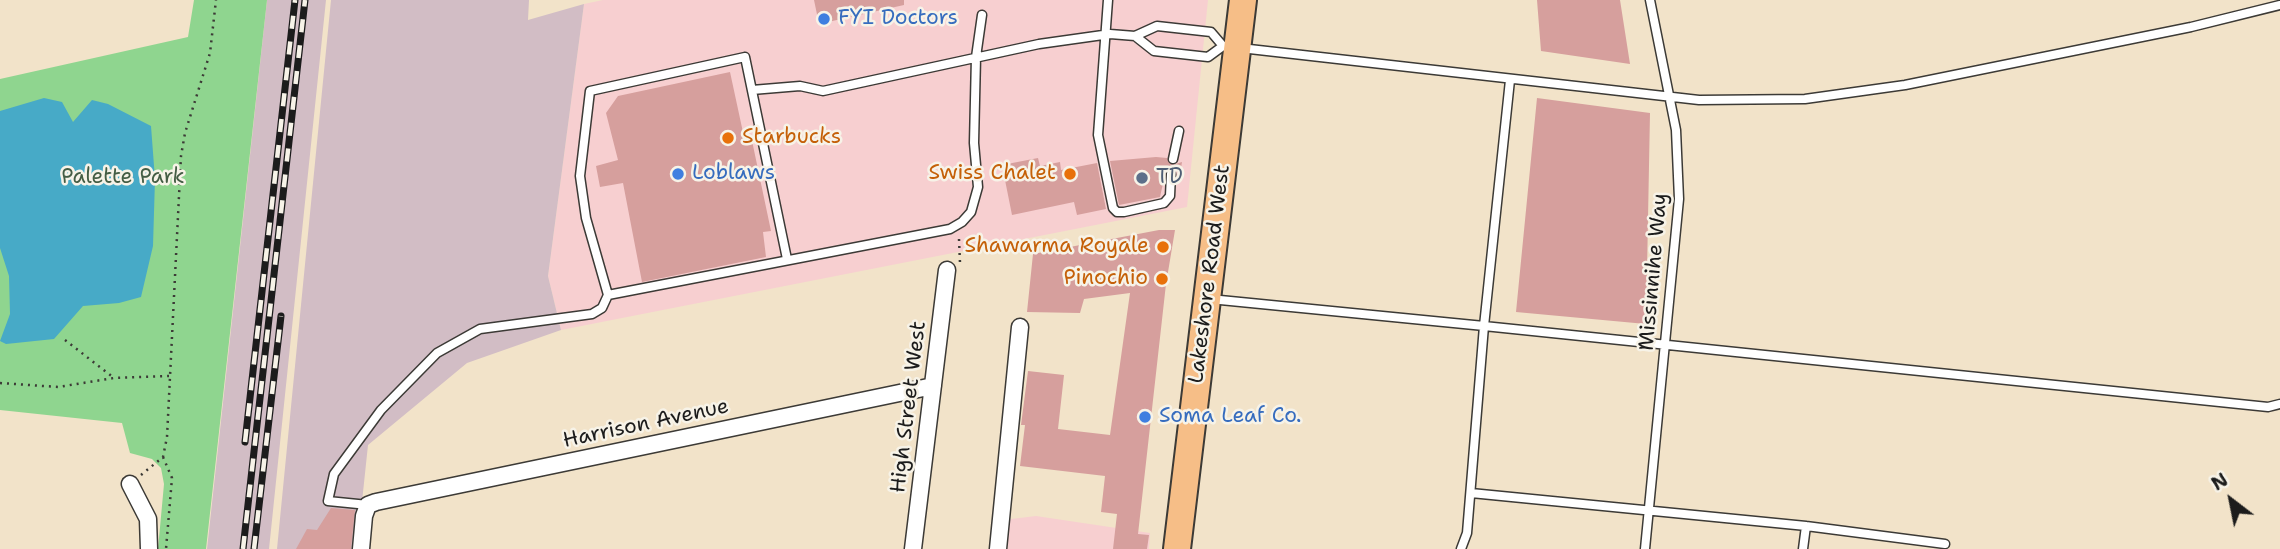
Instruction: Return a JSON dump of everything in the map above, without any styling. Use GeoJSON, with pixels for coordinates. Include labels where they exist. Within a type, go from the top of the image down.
{"type":"FeatureCollection","features":[{"type":"Feature","properties":{"kind":"main road","name":"Lakeshore Road West"},"geometry":{"type":"LineString","coordinates":[[1177,549],[1207,298],[1230,47],[1243,0]]}},
{"type":"Feature","properties":{"kind":"street","name":"High Street West"},"geometry":{"type":"LineString","coordinates":[[913,549],[947,270]]}},
{"type":"Feature","properties":{"kind":"street"},"geometry":{"type":"LineString","coordinates":[[998,549],[1020,327]]}},
{"type":"Feature","properties":{"kind":"street","name":"Harrison Avenue"},"geometry":{"type":"LineString","coordinates":[[368,505],[933,386]]}},
{"type":"Feature","properties":{"kind":"street"},"geometry":{"type":"LineString","coordinates":[[130,484],[148,519],[149,549]]}},
{"type":"Feature","properties":{"kind":"street"},"geometry":{"type":"LineString","coordinates":[[361,549],[368,505]]}},
{"type":"Feature","properties":{"kind":"lane"},"geometry":{"type":"LineString","coordinates":[[1108,0],[1098,121],[1099,144],[1115,211],[1124,212],[1164,203],[1170,196],[1171,174]]}},
{"type":"Feature","properties":{"kind":"lane","name":"Missinnihe Way"},"geometry":{"type":"LineString","coordinates":[[1645,549],[1679,225],[1676,130],[1650,0]]}},
{"type":"Feature","properties":{"kind":"lane"},"geometry":{"type":"LineString","coordinates":[[1135,36],[1154,51],[1208,57],[1230,47],[1699,100],[1762,100],[1842,95],[2177,30],[2280,5]]}},
{"type":"Feature","properties":{"kind":"lane"},"geometry":{"type":"LineString","coordinates":[[608,295],[957,225],[971,212],[978,187],[974,143],[976,57],[982,15]]}},
{"type":"Feature","properties":{"kind":"lane"},"geometry":{"type":"LineString","coordinates":[[752,90],[800,86],[823,91],[976,57],[1105,34],[1135,36],[1157,26],[1211,32],[1230,47]]}},
{"type":"Feature","properties":{"kind":"lane"},"geometry":{"type":"LineString","coordinates":[[368,505],[328,501],[334,474],[381,410],[437,353],[480,330],[592,314],[602,308],[608,295],[586,219],[580,176],[590,91],[745,57],[787,259]]}},
{"type":"Feature","properties":{"kind":"lane"},"geometry":{"type":"LineString","coordinates":[[1461,549],[1467,533],[1483,326],[1510,80]]}},
{"type":"Feature","properties":{"kind":"lane"},"geometry":{"type":"LineString","coordinates":[[1173,159],[1179,131]]}},
{"type":"Feature","properties":{"kind":"lane"},"geometry":{"type":"LineString","coordinates":[[1207,298],[2268,407],[2280,404]]}},
{"type":"Feature","properties":{"kind":"lane"},"geometry":{"type":"LineString","coordinates":[[1471,493],[1806,526],[1945,544]]}},
{"type":"Feature","properties":{"kind":"lane"},"geometry":{"type":"LineString","coordinates":[[1803,549],[1806,526]]}},
{"type":"Feature","properties":{"kind":"path"},"geometry":{"type":"LineString","coordinates":[[130,484],[163,457],[167,437],[181,156],[185,133],[210,53],[216,0]]}},
{"type":"Feature","properties":{"kind":"path"},"geometry":{"type":"LineString","coordinates":[[947,270],[962,261],[957,225]]}},
{"type":"Feature","properties":{"kind":"path"},"geometry":{"type":"LineString","coordinates":[[65,340],[114,379]]}},
{"type":"Feature","properties":{"kind":"path"},"geometry":{"type":"LineString","coordinates":[[0,383],[58,387],[114,379],[169,376]]}},
{"type":"Feature","properties":{"kind":"path"},"geometry":{"type":"LineString","coordinates":[[163,457],[169,466],[172,486],[166,549]]}},
{"type":"Feature","properties":{"kind":"shaded area"},"geometry":{"type":"Polygon","coordinates":[[[267,0],[326,0],[269,549],[207,549],[267,0]]]}},
{"type":"Feature","properties":{"kind":"shaded area"},"geometry":{"type":"Polygon","coordinates":[[[331,0],[529,0],[528,20],[584,4],[548,276],[561,330],[467,363],[368,445],[357,549],[277,549],[331,0]]]}},
{"type":"Feature","properties":{"kind":"shaded area"},"geometry":{"type":"Polygon","coordinates":[[[603,0],[1208,0],[1187,207],[561,330],[548,276],[584,4],[603,0]]]}},
{"type":"Feature","properties":{"kind":"shaded area"},"geometry":{"type":"Polygon","coordinates":[[[1036,516],[1150,533],[1149,549],[1004,549],[1003,520],[1036,516]]]}},
{"type":"Feature","properties":{"kind":"green space","name":"Palette Park"},"geometry":{"type":"Polygon","coordinates":[[[194,0],[267,0],[206,549],[158,549],[164,484],[161,468],[152,459],[130,453],[122,423],[0,410],[0,79],[188,37],[194,0]]]}},
{"type":"Feature","properties":{"kind":"water"},"geometry":{"type":"Polygon","coordinates":[[[44,98],[62,102],[73,122],[92,100],[108,104],[151,126],[155,179],[153,246],[141,297],[119,303],[83,306],[54,339],[6,344],[0,341],[10,314],[9,276],[0,248],[0,111],[44,98]]]}},
{"type":"Feature","properties":{"kind":"building"},"geometry":{"type":"Polygon","coordinates":[[[814,0],[904,0],[904,5],[819,24],[814,0]]]}},
{"type":"Feature","properties":{"kind":"building"},"geometry":{"type":"Polygon","coordinates":[[[1537,0],[1620,0],[1630,64],[1541,51],[1537,0]]]}},
{"type":"Feature","properties":{"kind":"building","name":"Loblaws"},"geometry":{"type":"Polygon","coordinates":[[[730,72],[744,137],[751,136],[771,231],[763,232],[766,257],[642,282],[623,183],[600,187],[596,166],[618,160],[606,113],[618,96],[730,72]]]}},
{"type":"Feature","properties":{"kind":"building"},"geometry":{"type":"Polygon","coordinates":[[[1537,98],[1650,113],[1646,324],[1516,312],[1537,98]]]}},
{"type":"Feature","properties":{"kind":"building"},"geometry":{"type":"Polygon","coordinates":[[[1038,158],[1040,166],[1060,162],[1061,170],[1097,163],[1106,209],[1077,215],[1074,202],[1012,215],[1002,165],[1038,158]]]}},
{"type":"Feature","properties":{"kind":"building"},"geometry":{"type":"Polygon","coordinates":[[[1167,158],[1172,165],[1182,162],[1180,174],[1172,168],[1166,170],[1160,197],[1119,205],[1110,161],[1167,158]]]}},
{"type":"Feature","properties":{"kind":"building"},"geometry":{"type":"Polygon","coordinates":[[[1159,230],[1175,230],[1166,284],[1138,534],[1149,535],[1147,549],[1113,549],[1117,514],[1101,512],[1105,476],[1020,466],[1025,425],[1021,425],[1028,371],[1064,375],[1058,429],[1110,435],[1130,293],[1084,299],[1080,313],[1027,312],[1033,254],[1159,230]]]}},
{"type":"Feature","properties":{"kind":"building"},"geometry":{"type":"Polygon","coordinates":[[[331,508],[355,510],[351,549],[296,549],[307,529],[317,530],[331,508]]]}},
{"type":"Feature","properties":{"kind":"railway"},"geometry":{"type":"LineString","coordinates":[[245,442],[295,0]]}},
{"type":"Feature","properties":{"kind":"railway"},"geometry":{"type":"LineString","coordinates":[[243,549],[305,0]]}},
{"type":"Feature","properties":{"kind":"railway"},"geometry":{"type":"LineString","coordinates":[[254,549],[281,316]]}},
{"type":"Feature","properties":{"kind":"place","name":"FYI Doctors"},"geometry":{"type":"Point","coordinates":[824,19]}},
{"type":"Feature","properties":{"kind":"place","name":"Starbucks"},"geometry":{"type":"Point","coordinates":[728,138]}},
{"type":"Feature","properties":{"kind":"place","name":"Loblaws"},"geometry":{"type":"Point","coordinates":[678,174]}},
{"type":"Feature","properties":{"kind":"place","name":"Swiss Chalet"},"geometry":{"type":"Point","coordinates":[1070,174]}},
{"type":"Feature","properties":{"kind":"place","name":"TD"},"geometry":{"type":"Point","coordinates":[1142,178]}},
{"type":"Feature","properties":{"kind":"place","name":"Shawarma Royale"},"geometry":{"type":"Point","coordinates":[1163,247]}},
{"type":"Feature","properties":{"kind":"place","name":"Pinochio"},"geometry":{"type":"Point","coordinates":[1162,279]}},
{"type":"Feature","properties":{"kind":"place","name":"Soma Leaf Co."},"geometry":{"type":"Point","coordinates":[1145,417]}}]}
